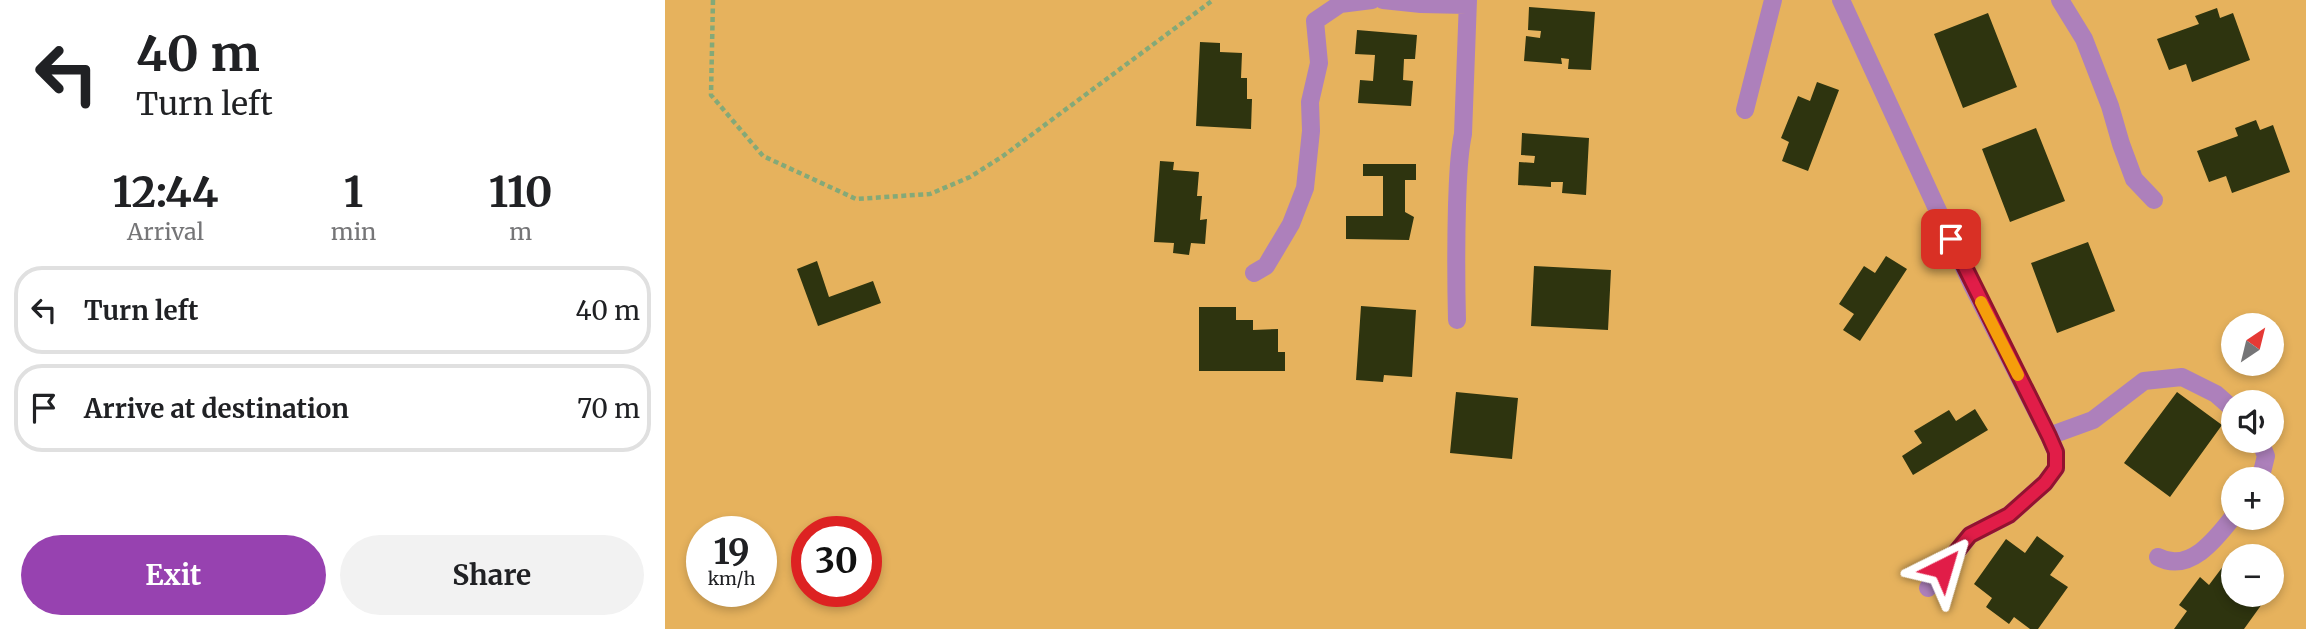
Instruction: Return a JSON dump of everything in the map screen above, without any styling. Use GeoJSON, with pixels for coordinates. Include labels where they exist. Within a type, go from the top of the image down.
{"type":"FeatureCollection","features":[{"type":"Feature","properties":{"kind":"street"},"geometry":{"type":"LineString","coordinates":[[1254,273],[1266,265],[1291,224],[1305,188],[1311,131],[1310,102],[1319,63],[1315,21],[1340,4],[1372,0]]}},
{"type":"Feature","properties":{"kind":"street"},"geometry":{"type":"LineString","coordinates":[[1383,0],[1421,4],[1468,3],[1463,134],[1459,150],[1457,187],[1457,320]]}},
{"type":"Feature","properties":{"kind":"street"},"geometry":{"type":"LineString","coordinates":[[1745,110],[1773,0]]}},
{"type":"Feature","properties":{"kind":"street"},"geometry":{"type":"LineString","coordinates":[[1841,0],[1973,287],[2056,452],[2056,468],[2045,483],[2009,515],[1970,535],[1929,587]]}},
{"type":"Feature","properties":{"kind":"street"},"geometry":{"type":"LineString","coordinates":[[2060,0],[2084,39],[2134,179],[2154,200]]}},
{"type":"Feature","properties":{"kind":"street"},"geometry":{"type":"LineString","coordinates":[[2049,436],[2093,420],[2144,380],[2182,377],[2221,398]]}},
{"type":"Feature","properties":{"kind":"street"},"geometry":{"type":"LineString","coordinates":[[2158,557],[2168,562],[2192,558],[2213,544],[2223,530]]}},
{"type":"Feature","properties":{"kind":"path"},"geometry":{"type":"LineString","coordinates":[[713,0],[711,95],[764,156],[856,199],[930,194],[970,177],[1003,156],[1213,0]]}},
{"type":"Feature","properties":{"kind":"shaded area"},"geometry":{"type":"Polygon","coordinates":[[[665,0],[2306,0],[2306,629],[665,629],[665,0]]]}},
{"type":"Feature","properties":{"kind":"building"},"geometry":{"type":"Polygon","coordinates":[[[1529,7],[1595,12],[1591,70],[1568,69],[1569,59],[1561,58],[1562,64],[1524,61],[1526,36],[1540,38],[1541,31],[1528,30],[1529,7]]]}},
{"type":"Feature","properties":{"kind":"building"},"geometry":{"type":"Polygon","coordinates":[[[2217,8],[2220,18],[2233,13],[2250,60],[2192,82],[2186,64],[2169,70],[2157,39],[2199,24],[2195,16],[2217,8]]]}},
{"type":"Feature","properties":{"kind":"building"},"geometry":{"type":"Polygon","coordinates":[[[1988,13],[2017,87],[1963,108],[1934,34],[1988,13]]]}},
{"type":"Feature","properties":{"kind":"building"},"geometry":{"type":"Polygon","coordinates":[[[1357,30],[1417,35],[1415,59],[1404,59],[1403,80],[1413,81],[1411,106],[1358,103],[1360,80],[1373,81],[1375,55],[1355,54],[1357,30]]]}},
{"type":"Feature","properties":{"kind":"building"},"geometry":{"type":"Polygon","coordinates":[[[1200,42],[1220,43],[1220,52],[1242,53],[1241,78],[1247,78],[1247,99],[1252,99],[1251,129],[1196,126],[1200,42]]]}},
{"type":"Feature","properties":{"kind":"building"},"geometry":{"type":"Polygon","coordinates":[[[1817,82],[1839,90],[1808,171],[1782,161],[1789,142],[1781,138],[1798,96],[1810,101],[1817,82]]]}},
{"type":"Feature","properties":{"kind":"building"},"geometry":{"type":"Polygon","coordinates":[[[2256,120],[2260,130],[2273,125],[2290,172],[2232,193],[2226,176],[2209,182],[2197,151],[2238,136],[2235,128],[2256,120]]]}},
{"type":"Feature","properties":{"kind":"building"},"geometry":{"type":"Polygon","coordinates":[[[2036,128],[2065,201],[2010,222],[1982,149],[2036,128]]]}},
{"type":"Feature","properties":{"kind":"building"},"geometry":{"type":"Polygon","coordinates":[[[1522,133],[1589,138],[1586,195],[1562,193],[1563,182],[1551,182],[1551,187],[1518,185],[1519,162],[1534,163],[1535,156],[1521,155],[1522,133]]]}},
{"type":"Feature","properties":{"kind":"building"},"geometry":{"type":"Polygon","coordinates":[[[1160,161],[1174,162],[1173,170],[1199,172],[1197,196],[1202,196],[1200,220],[1207,219],[1205,244],[1191,243],[1189,255],[1173,253],[1174,243],[1154,242],[1160,161]]]}},
{"type":"Feature","properties":{"kind":"building"},"geometry":{"type":"Polygon","coordinates":[[[1363,164],[1416,164],[1416,180],[1405,180],[1405,212],[1414,217],[1409,240],[1346,239],[1346,216],[1383,216],[1383,176],[1363,176],[1363,164]]]}},
{"type":"Feature","properties":{"kind":"building"},"geometry":{"type":"Polygon","coordinates":[[[2088,242],[2115,311],[2057,333],[2031,263],[2088,242]]]}},
{"type":"Feature","properties":{"kind":"building"},"geometry":{"type":"Polygon","coordinates":[[[1886,256],[1907,269],[1860,341],[1843,330],[1854,314],[1839,304],[1864,266],[1875,273],[1886,256]]]}},
{"type":"Feature","properties":{"kind":"building"},"geometry":{"type":"Polygon","coordinates":[[[817,261],[829,297],[873,281],[881,303],[818,326],[797,269],[817,261]]]}},
{"type":"Feature","properties":{"kind":"building"},"geometry":{"type":"Polygon","coordinates":[[[1534,266],[1611,270],[1608,330],[1531,326],[1534,266]]]}},
{"type":"Feature","properties":{"kind":"building"},"geometry":{"type":"Polygon","coordinates":[[[1361,306],[1416,310],[1412,377],[1384,375],[1383,382],[1356,380],[1361,306]]]}},
{"type":"Feature","properties":{"kind":"building"},"geometry":{"type":"Polygon","coordinates":[[[1199,307],[1236,307],[1236,320],[1253,320],[1253,330],[1278,329],[1278,352],[1285,352],[1285,371],[1199,371],[1199,307]]]}},
{"type":"Feature","properties":{"kind":"building"},"geometry":{"type":"Polygon","coordinates":[[[1456,392],[1518,398],[1512,459],[1450,453],[1456,392]]]}},
{"type":"Feature","properties":{"kind":"building"},"geometry":{"type":"Polygon","coordinates":[[[2177,392],[2221,424],[2170,497],[2124,463],[2177,392]]]}},
{"type":"Feature","properties":{"kind":"building"},"geometry":{"type":"Polygon","coordinates":[[[1975,409],[1988,430],[1913,475],[1902,456],[1922,443],[1914,431],[1949,410],[1956,421],[1975,409]]]}},
{"type":"Feature","properties":{"kind":"building"},"geometry":{"type":"Polygon","coordinates":[[[2037,536],[2064,556],[2050,575],[2068,587],[2038,629],[2030,629],[2014,617],[2009,624],[1986,607],[1992,598],[1974,584],[2006,539],[2025,553],[2037,536]]]}},
{"type":"Feature","properties":{"kind":"building"},"geometry":{"type":"Polygon","coordinates":[[[2221,569],[2221,607],[2260,607],[2244,629],[2174,629],[2187,611],[2179,605],[2200,577],[2209,585],[2221,569]]]}},
{"type":"Feature","properties":{"kind":"slow traffic"},"geometry":{"type":"LineString","coordinates":[[1981,302],[2018,375]]}},
{"type":"Feature","properties":{"kind":"route"},"geometry":{"type":"LineString","coordinates":[[1943,568],[1970,535],[2009,515],[2045,483],[2056,468],[2056,452],[2049,436],[1951,239]]}}]}
